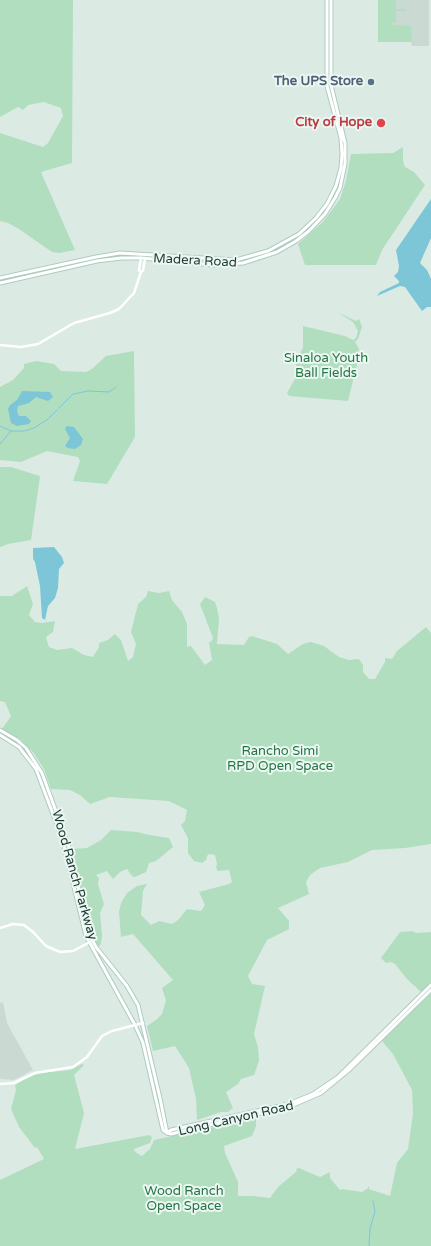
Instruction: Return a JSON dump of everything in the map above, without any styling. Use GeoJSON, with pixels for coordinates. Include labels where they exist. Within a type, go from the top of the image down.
{"type":"FeatureCollection","features":[{"type":"Feature","properties":{"kind":"main road","name":"Madera Road"},"geometry":{"type":"LineString","coordinates":[[0,278],[96,257],[120,254],[144,254],[221,260],[247,258],[286,243],[299,234],[322,211],[336,186],[342,154],[341,138],[327,86],[327,0]]}},
{"type":"Feature","properties":{"kind":"main road","name":"Madera Road"},"geometry":{"type":"LineString","coordinates":[[0,283],[96,261],[121,258],[143,258],[220,265],[250,262],[277,252],[296,241],[325,214],[340,188],[346,153],[343,133],[331,85],[331,0]]}},
{"type":"Feature","properties":{"kind":"main road"},"geometry":{"type":"LineString","coordinates":[[327,12],[328,35],[330,38]]}},
{"type":"Feature","properties":{"kind":"main road","name":"Wood Ranch Parkway"},"geometry":{"type":"LineString","coordinates":[[0,730],[26,748],[42,773],[68,847],[92,941],[132,994],[138,1005],[167,1128],[166,1133]]}},
{"type":"Feature","properties":{"kind":"main road","name":"Wood Ranch Parkway"},"geometry":{"type":"LineString","coordinates":[[0,735],[19,746],[36,768],[62,838],[88,943],[135,1025],[143,1043],[163,1130],[166,1133]]}},
{"type":"Feature","properties":{"kind":"main road","name":"Long Canyon Road"},"geometry":{"type":"LineString","coordinates":[[166,1133],[171,1130],[290,1104],[313,1094],[338,1077],[431,985]]}},
{"type":"Feature","properties":{"kind":"main road","name":"Long Canyon Road"},"geometry":{"type":"LineString","coordinates":[[166,1133],[171,1134],[291,1106],[321,1093],[350,1069],[431,990]]}},
{"type":"Feature","properties":{"kind":"street"},"geometry":{"type":"LineString","coordinates":[[0,345],[21,347],[38,344],[74,323],[114,312],[132,297],[137,289],[140,272],[139,270],[144,254]]}},
{"type":"Feature","properties":{"kind":"street"},"geometry":{"type":"LineString","coordinates":[[0,928],[13,924],[24,925],[46,946],[60,952],[73,951],[92,941]]}},
{"type":"Feature","properties":{"kind":"street"},"geometry":{"type":"LineString","coordinates":[[0,1084],[14,1083],[35,1073],[72,1067],[87,1057],[102,1036],[112,1031],[143,1023]]}},
{"type":"Feature","properties":{"kind":"shaded area"},"geometry":{"type":"Polygon","coordinates":[[[378,0],[429,0],[429,46],[412,46],[411,42],[378,42],[378,0]]]}},
{"type":"Feature","properties":{"kind":"shaded area"},"geometry":{"type":"Polygon","coordinates":[[[3,1002],[7,1023],[33,1070],[14,1080],[0,1079],[0,1003],[3,1002]]]}},
{"type":"Feature","properties":{"kind":"green space"},"geometry":{"type":"Polygon","coordinates":[[[0,0],[73,0],[72,163],[41,172],[75,250],[59,253],[52,252],[19,229],[8,223],[0,221],[0,133],[43,147],[48,143],[63,116],[61,108],[44,102],[28,105],[23,110],[18,107],[0,117],[0,0]]]}},
{"type":"Feature","properties":{"kind":"green space"},"geometry":{"type":"Polygon","coordinates":[[[378,0],[396,0],[396,9],[406,9],[406,11],[396,11],[396,23],[392,23],[392,25],[411,26],[412,42],[378,42],[378,0]]]}},
{"type":"Feature","properties":{"kind":"green space"},"geometry":{"type":"Polygon","coordinates":[[[403,147],[403,161],[405,167],[414,172],[425,185],[382,250],[376,265],[305,265],[298,244],[323,222],[340,199],[346,181],[351,154],[393,153],[403,147]]]}},
{"type":"Feature","properties":{"kind":"green space","name":"Sinaloa Youth Ball Fields"},"geometry":{"type":"Polygon","coordinates":[[[337,312],[356,321],[359,319],[362,327],[358,339],[355,342],[359,349],[359,356],[348,401],[289,396],[287,393],[296,377],[296,363],[303,347],[303,326],[345,336],[353,340],[356,338],[358,331],[353,322],[337,312]]]}},
{"type":"Feature","properties":{"kind":"green space"},"geometry":{"type":"Polygon","coordinates":[[[134,351],[135,437],[107,484],[73,481],[80,461],[78,457],[47,451],[21,462],[0,460],[0,387],[13,380],[24,368],[24,364],[36,361],[54,364],[61,371],[86,372],[92,369],[106,356],[134,351]]]}},
{"type":"Feature","properties":{"kind":"green space"},"geometry":{"type":"Polygon","coordinates":[[[0,467],[11,467],[40,476],[31,540],[0,547],[0,467]]]}},
{"type":"Feature","properties":{"kind":"green space","name":"Rancho Simi RPD Open Space"},"geometry":{"type":"Polygon","coordinates":[[[27,586],[33,604],[29,615],[35,622],[42,623],[55,621],[53,632],[46,637],[49,647],[57,650],[72,648],[84,655],[93,657],[99,647],[99,643],[108,640],[115,634],[121,640],[128,661],[133,657],[136,644],[131,632],[138,604],[146,597],[148,591],[159,593],[169,591],[172,600],[182,612],[187,624],[187,647],[191,646],[205,665],[212,660],[209,642],[211,642],[213,638],[200,604],[205,597],[215,602],[217,608],[219,619],[217,644],[244,645],[249,637],[252,636],[277,644],[288,654],[303,644],[311,642],[324,646],[339,657],[349,660],[359,659],[363,665],[363,672],[369,679],[375,679],[385,662],[385,658],[392,659],[397,651],[426,627],[431,633],[431,844],[405,848],[372,850],[348,862],[320,868],[310,875],[306,882],[309,894],[278,908],[289,921],[289,929],[267,940],[248,976],[252,984],[265,986],[254,1034],[258,1047],[259,1061],[254,1075],[241,1079],[238,1084],[226,1092],[233,1108],[228,1112],[221,1112],[197,1120],[196,1099],[189,1068],[175,1046],[153,1051],[147,1026],[162,1014],[166,1000],[162,988],[173,980],[133,934],[121,937],[119,912],[121,903],[127,893],[137,886],[147,884],[143,891],[141,915],[151,925],[159,921],[172,924],[178,920],[187,909],[201,911],[205,905],[199,892],[232,882],[229,870],[218,871],[216,868],[217,864],[215,855],[208,854],[206,860],[202,863],[194,861],[188,853],[188,838],[181,825],[185,821],[187,810],[169,801],[110,797],[90,804],[80,795],[70,790],[51,789],[44,769],[33,752],[20,739],[2,729],[11,716],[5,702],[0,701],[0,596],[12,596],[27,586]]]}},
{"type":"Feature","properties":{"kind":"green space"},"geometry":{"type":"Polygon","coordinates":[[[111,830],[137,832],[169,838],[173,847],[156,861],[149,863],[146,872],[135,877],[132,876],[127,869],[120,872],[113,879],[107,871],[96,875],[99,878],[98,884],[104,904],[100,913],[102,935],[101,944],[98,947],[91,933],[72,849],[87,848],[101,840],[111,830]]]}},
{"type":"Feature","properties":{"kind":"green space"},"geometry":{"type":"Polygon","coordinates":[[[412,931],[416,933],[431,932],[431,982],[421,992],[407,979],[395,964],[391,962],[386,963],[381,958],[400,932],[412,931]]]}},
{"type":"Feature","properties":{"kind":"green space","name":"Wood Ranch Open Space"},"geometry":{"type":"Polygon","coordinates":[[[431,993],[431,1246],[0,1246],[0,1180],[44,1159],[37,1147],[35,1148],[19,1127],[11,1109],[16,1090],[15,1085],[28,1077],[40,1073],[70,1070],[82,1064],[84,1065],[74,1075],[84,1113],[75,1149],[149,1135],[152,1137],[150,1143],[134,1149],[135,1152],[142,1156],[150,1149],[154,1140],[256,1118],[256,1126],[252,1136],[224,1146],[225,1153],[238,1182],[238,1196],[270,1198],[278,1187],[297,1171],[296,1169],[299,1168],[320,1177],[330,1172],[330,1178],[340,1190],[362,1192],[369,1186],[369,1189],[390,1196],[397,1163],[408,1149],[413,1114],[412,1090],[393,1054],[382,1041],[431,993]]]}},
{"type":"Feature","properties":{"kind":"water"},"geometry":{"type":"Polygon","coordinates":[[[431,199],[431,238],[420,263],[427,270],[431,279],[431,307],[427,307],[422,311],[405,287],[400,286],[377,296],[380,292],[399,283],[394,276],[398,272],[399,266],[396,250],[431,199]]]}},
{"type":"Feature","properties":{"kind":"water"},"geometry":{"type":"Polygon","coordinates":[[[22,391],[50,392],[53,397],[48,401],[36,397],[29,403],[18,406],[17,411],[19,416],[26,416],[31,421],[29,424],[17,426],[11,423],[8,409],[10,405],[17,400],[22,391]]]}},
{"type":"Feature","properties":{"kind":"water"},"geometry":{"type":"Polygon","coordinates":[[[67,426],[74,427],[83,439],[81,445],[75,449],[65,446],[70,438],[65,429],[67,426]]]}},
{"type":"Feature","properties":{"kind":"water"},"geometry":{"type":"Polygon","coordinates":[[[54,547],[62,557],[64,563],[59,569],[58,588],[55,598],[48,606],[45,620],[42,618],[40,586],[33,559],[33,548],[54,547]]]}},
{"type":"Feature","properties":{"kind":"waterway"},"geometry":{"type":"LineString","coordinates":[[59,408],[73,394],[88,391],[109,392],[116,387]]}},
{"type":"Feature","properties":{"kind":"waterway"},"geometry":{"type":"LineString","coordinates":[[49,418],[57,410]]}},
{"type":"Feature","properties":{"kind":"waterway"},"geometry":{"type":"LineString","coordinates":[[0,426],[11,431],[24,431],[34,428],[48,419]]}},
{"type":"Feature","properties":{"kind":"waterway"},"geometry":{"type":"LineString","coordinates":[[0,444],[11,431]]}},
{"type":"Feature","properties":{"kind":"waterway"},"geometry":{"type":"LineString","coordinates":[[369,1246],[370,1229],[375,1211],[373,1201]]}},
{"type":"Feature","properties":{"kind":"place","name":"The UPS Store"},"geometry":{"type":"Point","coordinates":[371,82]}},
{"type":"Feature","properties":{"kind":"place","name":"City of Hope"},"geometry":{"type":"Point","coordinates":[381,123]}}]}
